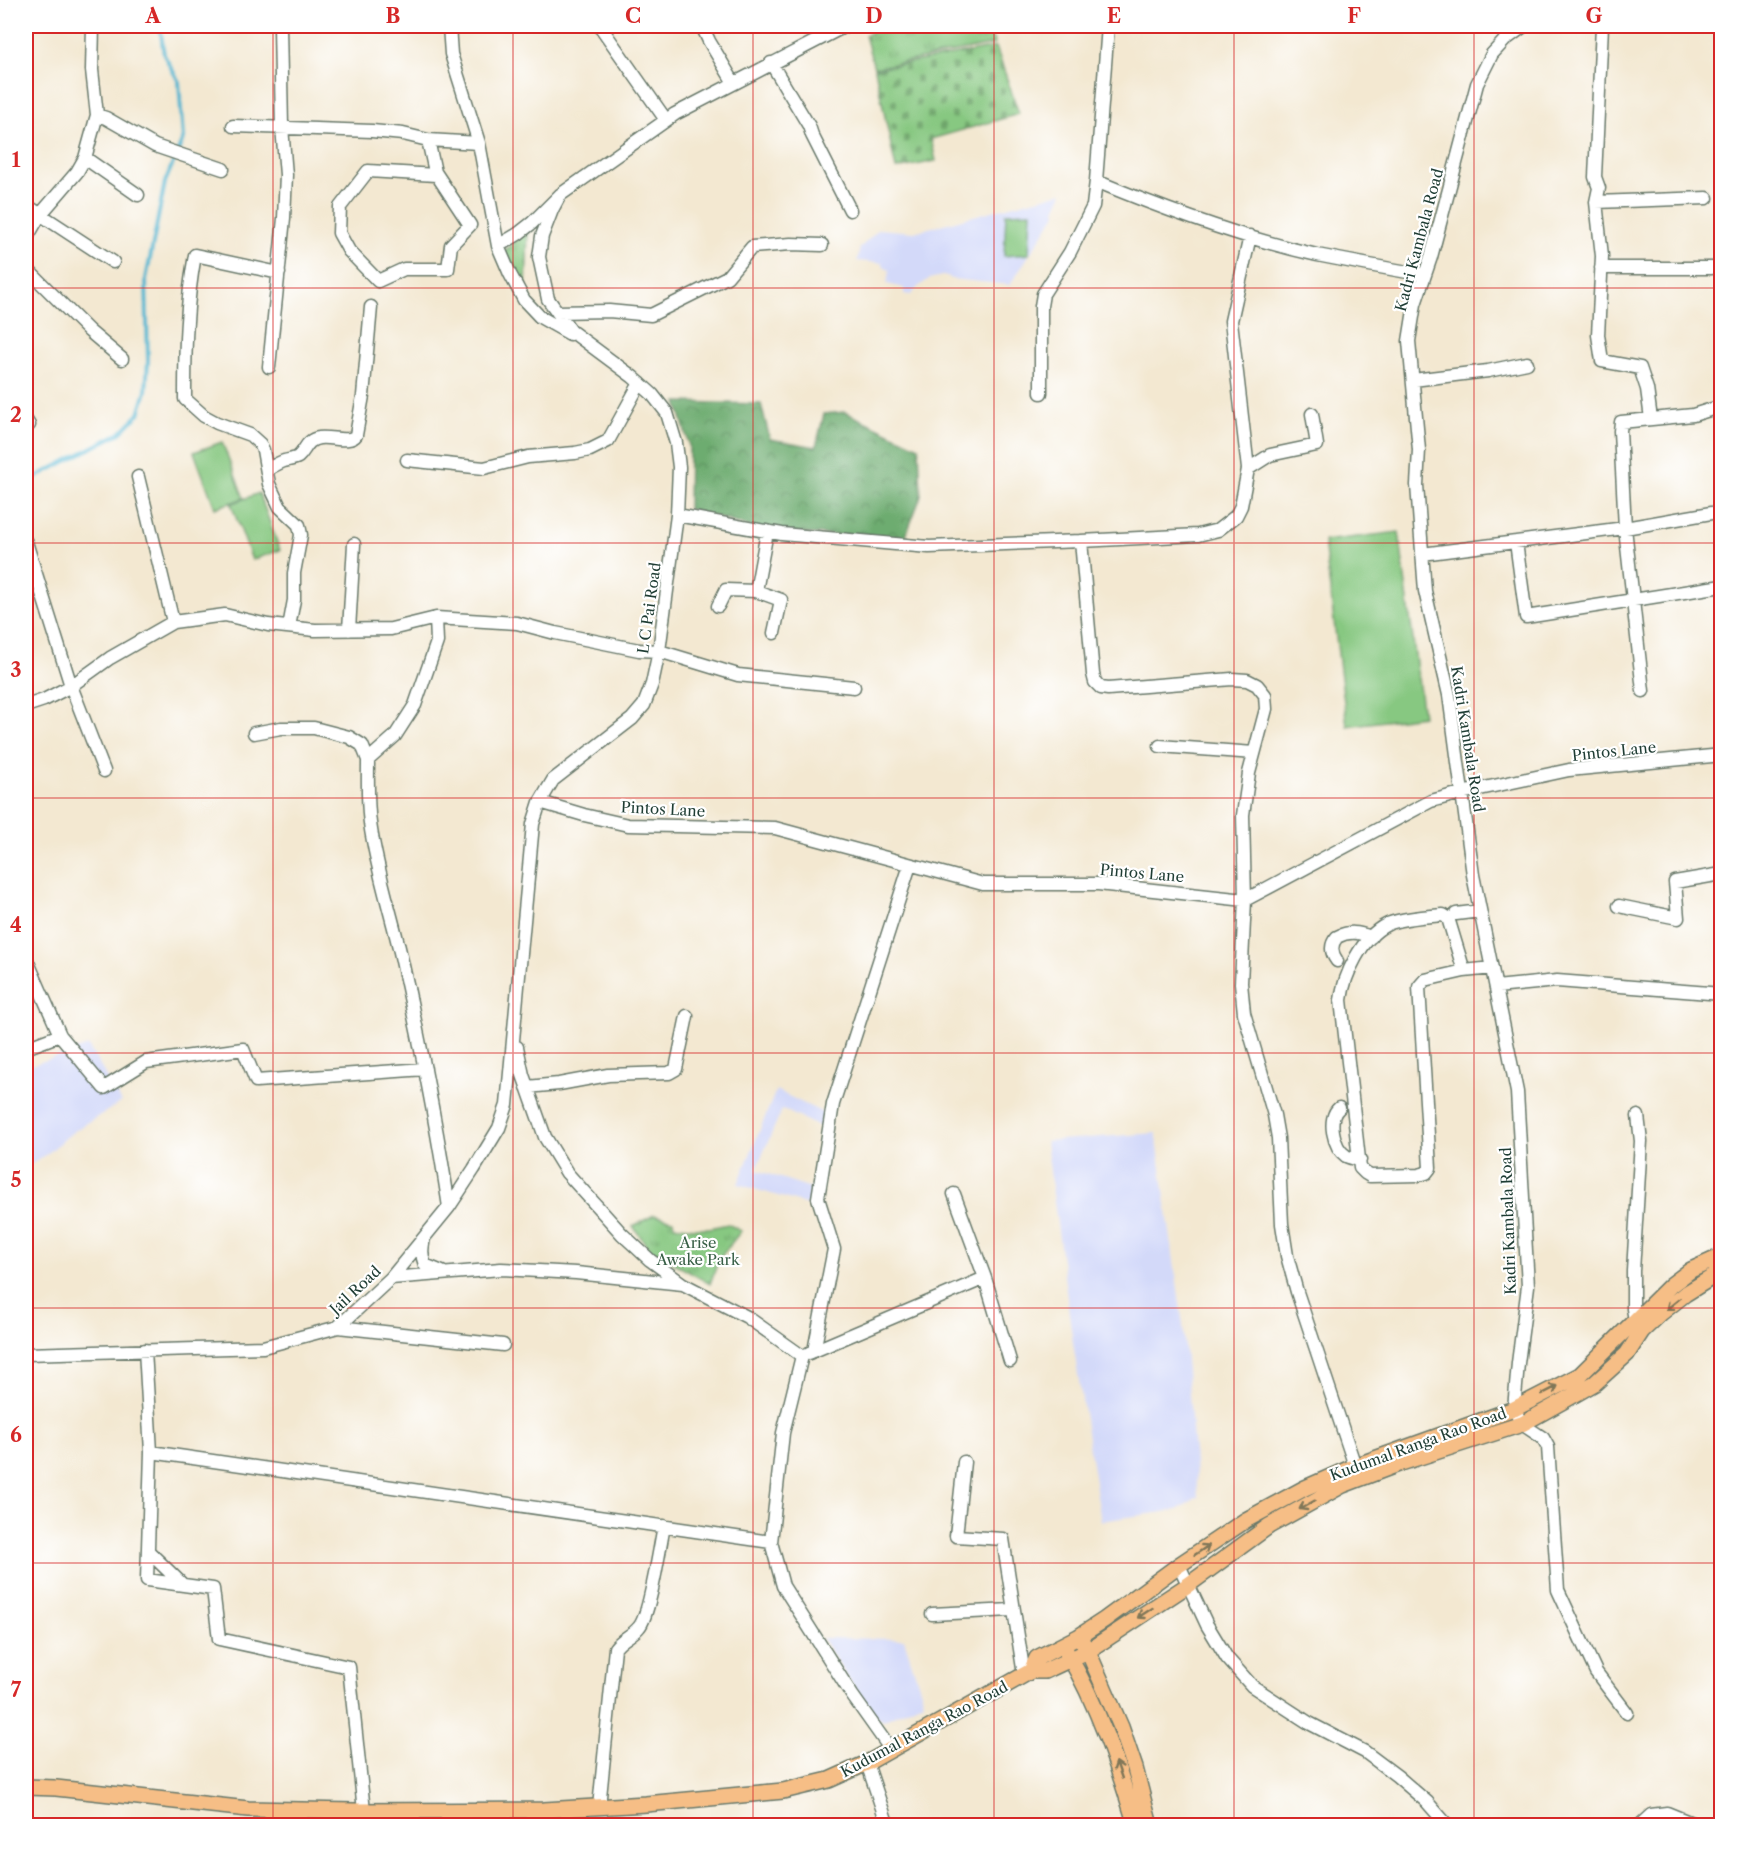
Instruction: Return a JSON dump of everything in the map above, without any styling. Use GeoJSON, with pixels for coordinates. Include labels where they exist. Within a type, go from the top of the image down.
{"type":"FeatureCollection","features":[{"type":"Feature","properties":{"kind":"main road","name":"Kudumal Ranga Rao Road"},"geometry":{"type":"LineString","coordinates":[[26,1787],[56,1788],[248,1809],[500,1815],[732,1797],[783,1791],[829,1780],[891,1750],[1031,1668],[1062,1645],[1104,1620],[1179,1565],[1256,1515],[1305,1488],[1355,1466],[1514,1409],[1580,1375],[1671,1285],[1691,1270],[1722,1256]]}},
{"type":"Feature","properties":{"kind":"main road","name":"Kudumal Ranga Rao Road"},"geometry":{"type":"LineString","coordinates":[[1031,1668],[1046,1671],[1088,1651],[1188,1585],[1269,1526],[1343,1485],[1401,1463],[1522,1424],[1595,1383],[1627,1354],[1642,1331],[1661,1314],[1685,1294],[1722,1271]]}},
{"type":"Feature","properties":{"kind":"main road"},"geometry":{"type":"LineString","coordinates":[[1078,1636],[1088,1651],[1111,1703],[1135,1768],[1150,1826]]}},
{"type":"Feature","properties":{"kind":"main road"},"geometry":{"type":"LineString","coordinates":[[1062,1645],[1093,1700],[1120,1770],[1136,1826]]}},
{"type":"Feature","properties":{"kind":"street"},"geometry":{"type":"LineString","coordinates":[[26,239],[40,215],[77,172],[85,158],[97,116],[92,70],[93,26]]}},
{"type":"Feature","properties":{"kind":"street"},"geometry":{"type":"LineString","coordinates":[[269,367],[284,218],[286,175],[282,127],[280,26]]}},
{"type":"Feature","properties":{"kind":"street"},"geometry":{"type":"LineString","coordinates":[[448,26],[451,54],[479,143],[498,246],[524,300],[540,317],[582,340]]}},
{"type":"Feature","properties":{"kind":"street"},"geometry":{"type":"LineString","coordinates":[[600,26],[666,120]]}},
{"type":"Feature","properties":{"kind":"street"},"geometry":{"type":"LineString","coordinates":[[702,26],[734,82]]}},
{"type":"Feature","properties":{"kind":"street"},"geometry":{"type":"LineString","coordinates":[[498,246],[532,223],[560,195],[666,120],[734,82],[845,26]]}},
{"type":"Feature","properties":{"kind":"street"},"geometry":{"type":"LineString","coordinates":[[1041,393],[1043,294],[1070,252],[1093,206],[1108,26]]}},
{"type":"Feature","properties":{"kind":"street","name":"Kadri Kambala Road"},"geometry":{"type":"LineString","coordinates":[[1514,1409],[1528,1286],[1517,1092],[1473,875],[1449,695],[1425,591],[1417,485],[1419,450],[1409,341],[1415,304],[1477,84],[1492,54],[1505,40],[1524,26]]}},
{"type":"Feature","properties":{"kind":"street"},"geometry":{"type":"LineString","coordinates":[[1602,26],[1596,177],[1599,188],[1596,202],[1602,256],[1598,335],[1602,361],[1640,368],[1647,389],[1651,419]]}},
{"type":"Feature","properties":{"kind":"street"},"geometry":{"type":"LineString","coordinates":[[771,63],[809,126],[850,210]]}},
{"type":"Feature","properties":{"kind":"street"},"geometry":{"type":"LineString","coordinates":[[97,116],[106,118],[155,146],[223,169]]}},
{"type":"Feature","properties":{"kind":"street"},"geometry":{"type":"LineString","coordinates":[[233,126],[372,131],[403,134],[428,140],[479,143]]}},
{"type":"Feature","properties":{"kind":"street"},"geometry":{"type":"LineString","coordinates":[[428,140],[436,175],[470,225],[451,245],[448,269],[404,269],[378,281],[349,251],[339,233],[340,207],[368,171],[436,175]]}},
{"type":"Feature","properties":{"kind":"street"},"geometry":{"type":"LineString","coordinates":[[85,158],[138,195]]}},
{"type":"Feature","properties":{"kind":"street"},"geometry":{"type":"LineString","coordinates":[[1096,181],[1153,205],[1250,237],[1316,254],[1425,275]]}},
{"type":"Feature","properties":{"kind":"street","name":"L C Pai Road"},"geometry":{"type":"LineString","coordinates":[[515,1034],[533,824],[540,802],[553,780],[606,741],[644,705],[652,684],[659,651],[677,515],[679,466],[673,430],[667,413],[640,383],[571,331],[548,299],[539,257],[542,236],[560,195]]}},
{"type":"Feature","properties":{"kind":"street"},"geometry":{"type":"LineString","coordinates":[[1596,202],[1707,198]]}},
{"type":"Feature","properties":{"kind":"street"},"geometry":{"type":"LineString","coordinates":[[26,205],[113,262]]}},
{"type":"Feature","properties":{"kind":"street"},"geometry":{"type":"LineString","coordinates":[[677,515],[767,532],[929,547],[1182,537],[1218,530],[1236,516],[1241,506],[1248,469],[1231,321],[1250,237]]}},
{"type":"Feature","properties":{"kind":"street"},"geometry":{"type":"LineString","coordinates":[[557,312],[609,311],[651,315],[727,277],[752,247],[791,244],[822,245]]}},
{"type":"Feature","properties":{"kind":"street"},"geometry":{"type":"LineString","coordinates":[[279,273],[195,255],[189,288],[185,340],[186,399],[204,416],[250,435],[260,444],[269,484],[280,507],[298,525],[301,535],[294,573],[294,600],[289,627]]}},
{"type":"Feature","properties":{"kind":"street"},"geometry":{"type":"LineString","coordinates":[[26,268],[89,331],[122,359]]}},
{"type":"Feature","properties":{"kind":"street"},"geometry":{"type":"LineString","coordinates":[[1601,268],[1712,268]]}},
{"type":"Feature","properties":{"kind":"street"},"geometry":{"type":"LineString","coordinates":[[267,470],[281,462],[298,457],[307,444],[318,438],[332,437],[350,440],[356,435],[363,396],[371,307]]}},
{"type":"Feature","properties":{"kind":"street"},"geometry":{"type":"LineString","coordinates":[[1413,380],[1488,371],[1527,363]]}},
{"type":"Feature","properties":{"kind":"street"},"geometry":{"type":"LineString","coordinates":[[407,460],[484,468],[528,457],[590,450],[608,441],[640,383]]}},
{"type":"Feature","properties":{"kind":"street"},"geometry":{"type":"LineString","coordinates":[[1643,691],[1625,528],[1621,422],[1693,415],[1722,406]]}},
{"type":"Feature","properties":{"kind":"street"},"geometry":{"type":"LineString","coordinates":[[1248,469],[1270,455],[1317,445],[1312,414]]}},
{"type":"Feature","properties":{"kind":"street"},"geometry":{"type":"LineString","coordinates":[[138,477],[172,622]]}},
{"type":"Feature","properties":{"kind":"street"},"geometry":{"type":"LineString","coordinates":[[1422,554],[1625,528],[1711,513]]}},
{"type":"Feature","properties":{"kind":"street"},"geometry":{"type":"LineString","coordinates":[[756,591],[767,532]]}},
{"type":"Feature","properties":{"kind":"street"},"geometry":{"type":"LineString","coordinates":[[1081,541],[1090,660],[1095,682],[1101,688],[1232,679],[1247,680],[1257,685],[1265,694],[1266,708],[1254,753],[1243,814],[1245,900],[1241,983],[1244,1013],[1274,1115],[1278,1138],[1282,1224],[1287,1256],[1355,1466]]}},
{"type":"Feature","properties":{"kind":"street"},"geometry":{"type":"LineString","coordinates":[[26,542],[71,686],[104,771]]}},
{"type":"Feature","properties":{"kind":"street"},"geometry":{"type":"LineString","coordinates":[[1516,542],[1526,617],[1722,586]]}},
{"type":"Feature","properties":{"kind":"street"},"geometry":{"type":"LineString","coordinates":[[349,630],[354,544]]}},
{"type":"Feature","properties":{"kind":"street"},"geometry":{"type":"LineString","coordinates":[[718,606],[726,590],[756,591],[781,600],[774,633]]}},
{"type":"Feature","properties":{"kind":"street"},"geometry":{"type":"LineString","coordinates":[[26,705],[71,686],[110,658],[172,622],[225,615],[268,625],[315,630],[391,629],[436,618],[517,623],[639,650],[659,651],[738,675],[854,687]]}},
{"type":"Feature","properties":{"kind":"street"},"geometry":{"type":"LineString","coordinates":[[368,760],[395,736],[415,705],[437,642],[436,618]]}},
{"type":"Feature","properties":{"kind":"street"},"geometry":{"type":"LineString","coordinates":[[254,734],[281,728],[314,728],[349,737],[362,745],[368,760],[368,798],[372,831],[425,1068],[448,1207]]}},
{"type":"Feature","properties":{"kind":"street"},"geometry":{"type":"LineString","coordinates":[[1160,746],[1254,753]]}},
{"type":"Feature","properties":{"kind":"street","name":"Pintos Lane"},"geometry":{"type":"LineString","coordinates":[[540,802],[628,825],[775,828],[983,884],[1098,884],[1245,900],[1431,801],[1569,770],[1722,755]]}},
{"type":"Feature","properties":{"kind":"street"},"geometry":{"type":"LineString","coordinates":[[891,1750],[852,1695],[783,1586],[771,1542],[783,1433],[808,1353],[834,1249],[818,1198],[833,1104],[910,865]]}},
{"type":"Feature","properties":{"kind":"street"},"geometry":{"type":"LineString","coordinates":[[1619,906],[1678,918],[1675,882],[1722,874]]}},
{"type":"Feature","properties":{"kind":"street"},"geometry":{"type":"LineString","coordinates":[[1456,914],[1480,911]]}},
{"type":"Feature","properties":{"kind":"street"},"geometry":{"type":"LineString","coordinates":[[1464,971],[1448,918],[1443,915],[1388,923],[1371,937],[1347,974],[1341,1000],[1360,1168],[1370,1176],[1419,1175],[1426,1173],[1430,1168],[1419,987],[1425,980],[1464,971],[1492,968]]}},
{"type":"Feature","properties":{"kind":"street"},"geometry":{"type":"LineString","coordinates":[[1337,961],[1332,948],[1337,937],[1357,932],[1371,937]]}},
{"type":"Feature","properties":{"kind":"street"},"geometry":{"type":"LineString","coordinates":[[26,958],[60,1035],[104,1088],[146,1062],[243,1049],[256,1081],[425,1068]]}},
{"type":"Feature","properties":{"kind":"street"},"geometry":{"type":"LineString","coordinates":[[1496,987],[1557,981],[1722,994]]}},
{"type":"Feature","properties":{"kind":"street"},"geometry":{"type":"LineString","coordinates":[[527,1087],[608,1076],[669,1074],[676,1069],[679,1060],[687,1016]]}},
{"type":"Feature","properties":{"kind":"street"},"geometry":{"type":"LineString","coordinates":[[515,1034],[523,1075],[545,1137],[567,1173],[622,1234],[650,1260],[683,1284],[747,1317],[808,1353]]}},
{"type":"Feature","properties":{"kind":"street","name":"Jail Road"},"geometry":{"type":"LineString","coordinates":[[26,1354],[263,1347],[338,1327],[391,1278],[448,1207],[499,1128],[507,1105],[515,1034]]}},
{"type":"Feature","properties":{"kind":"street"},"geometry":{"type":"LineString","coordinates":[[26,1048],[60,1035]]}},
{"type":"Feature","properties":{"kind":"street"},"geometry":{"type":"LineString","coordinates":[[1339,1108],[1334,1112],[1333,1117],[1337,1144],[1347,1157],[1360,1160]]}},
{"type":"Feature","properties":{"kind":"street"},"geometry":{"type":"LineString","coordinates":[[1635,1320],[1633,1270],[1641,1141],[1638,1116]]}},
{"type":"Feature","properties":{"kind":"street"},"geometry":{"type":"LineString","coordinates":[[954,1194],[986,1278],[1010,1361]]}},
{"type":"Feature","properties":{"kind":"street"},"geometry":{"type":"LineString","coordinates":[[424,1237],[422,1257],[425,1265],[446,1274]]}},
{"type":"Feature","properties":{"kind":"street"},"geometry":{"type":"LineString","coordinates":[[391,1278],[501,1269],[576,1273],[683,1284]]}},
{"type":"Feature","properties":{"kind":"street"},"geometry":{"type":"LineString","coordinates":[[808,1353],[986,1278]]}},
{"type":"Feature","properties":{"kind":"street"},"geometry":{"type":"LineString","coordinates":[[338,1327],[503,1345]]}},
{"type":"Feature","properties":{"kind":"street"},"geometry":{"type":"LineString","coordinates":[[145,1350],[151,1452],[147,1580],[213,1589],[219,1639],[349,1667],[364,1811]]}},
{"type":"Feature","properties":{"kind":"street"},"geometry":{"type":"LineString","coordinates":[[1514,1409],[1522,1424],[1543,1438],[1548,1448],[1558,1590],[1596,1672],[1627,1713]]}},
{"type":"Feature","properties":{"kind":"street"},"geometry":{"type":"LineString","coordinates":[[151,1452],[771,1542]]}},
{"type":"Feature","properties":{"kind":"street"},"geometry":{"type":"LineString","coordinates":[[964,1462],[956,1536],[1003,1539],[1012,1610],[1031,1668]]}},
{"type":"Feature","properties":{"kind":"street"},"geometry":{"type":"LineString","coordinates":[[599,1807],[615,1648],[621,1640],[641,1625],[664,1526]]}},
{"type":"Feature","properties":{"kind":"street"},"geometry":{"type":"LineString","coordinates":[[148,1551],[183,1585]]}},
{"type":"Feature","properties":{"kind":"street"},"geometry":{"type":"LineString","coordinates":[[1179,1565],[1227,1658],[1252,1686],[1309,1723],[1365,1752],[1427,1802],[1448,1826]]}},
{"type":"Feature","properties":{"kind":"street"},"geometry":{"type":"LineString","coordinates":[[932,1614],[1012,1610]]}},
{"type":"Feature","properties":{"kind":"street"},"geometry":{"type":"LineString","coordinates":[[867,1763],[888,1826]]}},
{"type":"Feature","properties":{"kind":"street"},"geometry":{"type":"LineString","coordinates":[[1639,1826],[1651,1815],[1667,1813],[1699,1826]]}},
{"type":"Feature","properties":{"kind":"street"},"geometry":{"type":"LineString","coordinates":[[480,1826],[500,1815]]}},
{"type":"Feature","properties":{"kind":"shaded area"},"geometry":{"type":"Polygon","coordinates":[[[1063,192],[1055,210],[1057,212],[1010,285],[942,276],[929,279],[911,295],[904,294],[904,288],[887,284],[889,270],[882,263],[857,261],[860,248],[879,229],[914,232],[1063,192]]]}},
{"type":"Feature","properties":{"kind":"shaded area"},"geometry":{"type":"Polygon","coordinates":[[[88,1046],[122,1102],[74,1131],[26,1168],[26,1067],[88,1046]]]}},
{"type":"Feature","properties":{"kind":"shaded area"},"geometry":{"type":"Polygon","coordinates":[[[776,1090],[829,1116],[826,1130],[782,1109],[756,1170],[811,1188],[808,1205],[738,1184],[776,1090]]]}},
{"type":"Feature","properties":{"kind":"shaded area"},"geometry":{"type":"Polygon","coordinates":[[[1156,1133],[1183,1325],[1198,1497],[1177,1510],[1101,1521],[1073,1343],[1046,1141],[1156,1133]]]}},
{"type":"Feature","properties":{"kind":"shaded area"},"geometry":{"type":"Polygon","coordinates":[[[822,1638],[904,1639],[924,1701],[883,1721],[871,1712],[822,1638]]]}},
{"type":"Feature","properties":{"kind":"green space"},"geometry":{"type":"Polygon","coordinates":[[[886,26],[986,26],[995,44],[874,68],[865,35],[886,26]]]}},
{"type":"Feature","properties":{"kind":"green space"},"geometry":{"type":"Polygon","coordinates":[[[996,47],[1019,114],[931,139],[936,161],[896,169],[875,69],[996,47]]]}},
{"type":"Feature","properties":{"kind":"green space"},"geometry":{"type":"Polygon","coordinates":[[[1031,212],[1029,254],[1004,256],[1006,213],[1031,212]]]}},
{"type":"Feature","properties":{"kind":"green space"},"geometry":{"type":"Polygon","coordinates":[[[528,230],[526,289],[503,252],[528,230]]]}},
{"type":"Feature","properties":{"kind":"green space"},"geometry":{"type":"Polygon","coordinates":[[[677,402],[761,404],[770,439],[816,447],[824,414],[845,412],[919,447],[921,496],[905,538],[767,532],[688,509],[689,446],[677,402]]]}},
{"type":"Feature","properties":{"kind":"green space"},"geometry":{"type":"Polygon","coordinates":[[[222,442],[244,498],[215,508],[194,452],[222,442]]]}},
{"type":"Feature","properties":{"kind":"green space"},"geometry":{"type":"Polygon","coordinates":[[[259,493],[280,550],[252,560],[231,504],[259,493]]]}},
{"type":"Feature","properties":{"kind":"green space"},"geometry":{"type":"Polygon","coordinates":[[[1399,532],[1423,716],[1347,726],[1324,541],[1399,532]]]}},
{"type":"Feature","properties":{"kind":"green space","name":"Arise Awake Park"},"geometry":{"type":"Polygon","coordinates":[[[654,1215],[673,1220],[674,1225],[709,1228],[728,1224],[741,1231],[719,1259],[710,1284],[649,1249],[633,1226],[654,1215]]]}},
{"type":"Feature","properties":{"kind":"waterway"},"geometry":{"type":"LineString","coordinates":[[26,482],[120,433],[139,414],[146,391],[148,361],[146,279],[165,182],[183,139],[179,82],[164,55],[160,26]]}}]}
